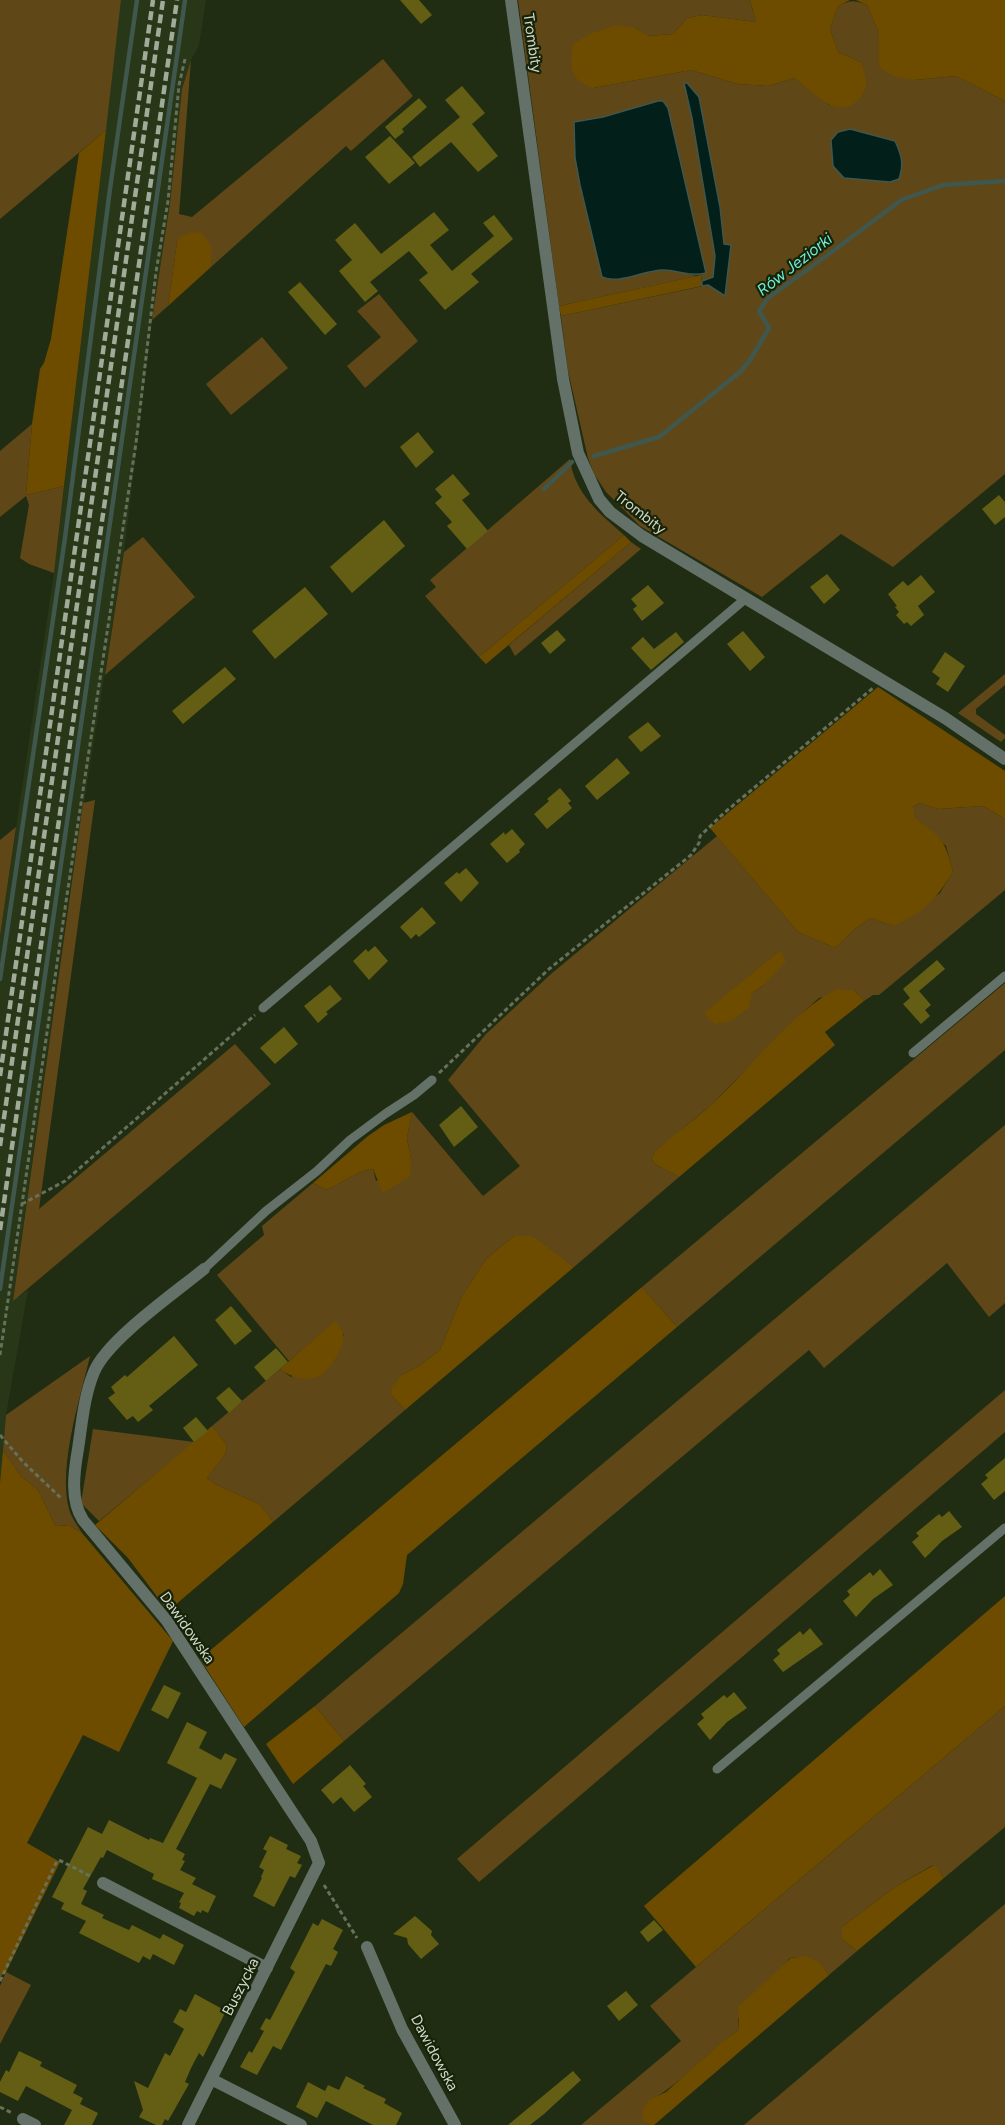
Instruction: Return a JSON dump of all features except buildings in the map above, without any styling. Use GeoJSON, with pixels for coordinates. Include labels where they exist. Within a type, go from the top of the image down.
{"type":"FeatureCollection","features":[{"type":"Feature","properties":{"kind":"street","name":"Trombity"},"geometry":{"type":"LineString","coordinates":[[511,0],[563,379],[578,453],[599,499],[610,512],[642,536],[945,718],[1005,759]]}},
{"type":"Feature","properties":{"kind":"street"},"geometry":{"type":"LineString","coordinates":[[77,1510],[75,1463],[88,1389],[94,1371],[113,1345],[204,1269]]}},
{"type":"Feature","properties":{"kind":"street","name":"Dawidowska"},"geometry":{"type":"LineString","coordinates":[[77,1510],[167,1621],[311,1841],[318,1867]]}},
{"type":"Feature","properties":{"kind":"street","name":"Buszycka"},"geometry":{"type":"LineString","coordinates":[[188,2125],[318,1867]]}},
{"type":"Feature","properties":{"kind":"street"},"geometry":{"type":"LineString","coordinates":[[103,1882],[267,1968]]}},
{"type":"Feature","properties":{"kind":"street","name":"Dawidowska"},"geometry":{"type":"LineString","coordinates":[[366,1947],[402,2029],[456,2125]]}},
{"type":"Feature","properties":{"kind":"street"},"geometry":{"type":"LineString","coordinates":[[211,2079],[301,2125]]}},
{"type":"Feature","properties":{"kind":"street"},"geometry":{"type":"LineString","coordinates":[[23,2119],[35,2125]]}},
{"type":"Feature","properties":{"kind":"lane"},"geometry":{"type":"LineString","coordinates":[[263,1008],[745,599]]}},
{"type":"Feature","properties":{"kind":"lane"},"geometry":{"type":"LineString","coordinates":[[913,1053],[1005,976]]}},
{"type":"Feature","properties":{"kind":"lane"},"geometry":{"type":"LineString","coordinates":[[204,1269],[266,1211],[317,1171],[350,1140],[432,1080]]}},
{"type":"Feature","properties":{"kind":"lane"},"geometry":{"type":"LineString","coordinates":[[717,1769],[1005,1528]]}},
{"type":"Feature","properties":{"kind":"path"},"geometry":{"type":"LineString","coordinates":[[0,1355],[136,443],[156,272],[168,201],[178,85],[185,59]]}},
{"type":"Feature","properties":{"kind":"path"},"geometry":{"type":"LineString","coordinates":[[432,1080],[549,969],[691,855],[705,830],[724,813],[882,680]]}},
{"type":"Feature","properties":{"kind":"path"},"geometry":{"type":"LineString","coordinates":[[22,1204],[65,1181],[263,1008]]}},
{"type":"Feature","properties":{"kind":"path"},"geometry":{"type":"LineString","coordinates":[[0,1435],[51,1490],[77,1510]]}},
{"type":"Feature","properties":{"kind":"path"},"geometry":{"type":"LineString","coordinates":[[0,1981],[59,1860],[103,1882]]}},
{"type":"Feature","properties":{"kind":"path"},"geometry":{"type":"LineString","coordinates":[[318,1867],[324,1885],[357,1939],[366,1947]]}},
{"type":"Feature","properties":{"kind":"shaded area"},"geometry":{"type":"Polygon","coordinates":[[[0,0],[121,0],[106,130],[0,219],[0,0]]]}},
{"type":"Feature","properties":{"kind":"shaded area"},"geometry":{"type":"Polygon","coordinates":[[[121,0],[206,0],[199,45],[191,60],[182,89],[170,203],[152,320],[124,552],[69,897],[13,1300],[28,1290],[6,1415],[0,1483],[0,936],[54,573],[121,0]]]}},
{"type":"Feature","properties":{"kind":"shaded area"},"geometry":{"type":"Polygon","coordinates":[[[518,0],[750,0],[756,22],[702,15],[687,18],[673,34],[647,36],[635,28],[593,88],[691,70],[738,84],[768,86],[794,78],[829,105],[861,62],[838,52],[830,29],[838,6],[852,1],[867,5],[879,33],[879,67],[915,80],[956,76],[1005,101],[1005,474],[893,567],[841,534],[762,597],[640,526],[606,492],[594,474],[588,458],[568,371],[561,316],[708,285],[725,296],[731,245],[724,244],[720,207],[699,97],[687,83],[684,83],[715,256],[713,277],[702,281],[701,275],[706,273],[668,108],[663,101],[658,101],[603,117],[574,122],[576,161],[584,200],[602,277],[664,269],[697,276],[559,306],[518,0]]]}},
{"type":"Feature","properties":{"kind":"shaded area"},"geometry":{"type":"Polygon","coordinates":[[[750,0],[850,0],[838,6],[830,29],[838,52],[861,62],[866,84],[857,101],[847,107],[834,107],[794,78],[768,86],[738,84],[691,70],[593,88],[579,81],[575,76],[571,59],[573,44],[592,33],[617,25],[635,28],[648,36],[673,34],[687,18],[702,15],[756,22],[750,0]]]}},
{"type":"Feature","properties":{"kind":"shaded area"},"geometry":{"type":"Polygon","coordinates":[[[856,0],[1005,0],[1005,101],[956,76],[915,80],[895,77],[879,67],[879,33],[867,5],[856,0]]]}},
{"type":"Feature","properties":{"kind":"shaded area"},"geometry":{"type":"Polygon","coordinates":[[[383,59],[413,96],[351,151],[346,146],[211,267],[211,246],[177,242],[168,306],[152,320],[170,203],[182,89],[191,60],[179,214],[192,217],[383,59]]]}},
{"type":"Feature","properties":{"kind":"shaded area"},"geometry":{"type":"Polygon","coordinates":[[[106,130],[64,486],[26,495],[32,424],[40,369],[51,339],[79,153],[106,130]]]}},
{"type":"Feature","properties":{"kind":"shaded area"},"geometry":{"type":"Polygon","coordinates":[[[192,232],[202,233],[211,246],[211,267],[168,306],[177,242],[181,236],[192,232]]]}},
{"type":"Feature","properties":{"kind":"shaded area"},"geometry":{"type":"Polygon","coordinates":[[[701,275],[702,286],[561,316],[559,306],[701,275]]]}},
{"type":"Feature","properties":{"kind":"shaded area"},"geometry":{"type":"Polygon","coordinates":[[[379,294],[418,341],[365,388],[347,366],[381,337],[357,311],[379,294]]]}},
{"type":"Feature","properties":{"kind":"shaded area"},"geometry":{"type":"Polygon","coordinates":[[[262,337],[288,368],[231,415],[206,384],[262,337]]]}},
{"type":"Feature","properties":{"kind":"shaded area"},"geometry":{"type":"Polygon","coordinates":[[[32,424],[26,495],[64,486],[54,573],[29,564],[20,558],[29,505],[26,496],[0,517],[0,451],[32,424]]]}},
{"type":"Feature","properties":{"kind":"shaded area"},"geometry":{"type":"Polygon","coordinates":[[[570,459],[577,482],[590,502],[624,535],[479,657],[425,596],[436,587],[430,580],[570,459]]]}},
{"type":"Feature","properties":{"kind":"shaded area"},"geometry":{"type":"Polygon","coordinates":[[[624,535],[631,542],[486,664],[479,657],[624,535]]]}},
{"type":"Feature","properties":{"kind":"shaded area"},"geometry":{"type":"Polygon","coordinates":[[[143,537],[195,597],[105,675],[124,552],[143,537]]]}},
{"type":"Feature","properties":{"kind":"shaded area"},"geometry":{"type":"Polygon","coordinates":[[[631,542],[641,549],[515,656],[509,645],[631,542]]]}},
{"type":"Feature","properties":{"kind":"shaded area"},"geometry":{"type":"Polygon","coordinates":[[[1005,674],[1005,685],[976,709],[976,714],[1005,735],[1001,742],[958,713],[1005,674]]]}},
{"type":"Feature","properties":{"kind":"shaded area"},"geometry":{"type":"Polygon","coordinates":[[[878,687],[1005,771],[1005,819],[983,806],[938,809],[920,803],[913,807],[914,817],[936,834],[944,845],[953,871],[935,897],[912,916],[893,926],[871,918],[856,928],[835,948],[798,932],[710,828],[878,687]]]}},
{"type":"Feature","properties":{"kind":"shaded area"},"geometry":{"type":"Polygon","coordinates":[[[95,800],[39,1209],[235,1044],[271,1084],[13,1301],[83,803],[95,800]]]}},
{"type":"Feature","properties":{"kind":"shaded area"},"geometry":{"type":"Polygon","coordinates":[[[920,803],[938,809],[983,806],[1005,819],[1005,890],[879,995],[873,995],[864,1001],[855,991],[819,998],[711,1105],[656,1151],[651,1158],[655,1164],[679,1177],[574,1267],[554,1253],[514,1236],[486,1259],[462,1296],[440,1350],[419,1366],[403,1374],[391,1395],[405,1410],[273,1522],[261,1505],[207,1478],[225,1455],[227,1445],[212,1426],[280,1369],[291,1377],[344,1335],[335,1322],[289,1361],[217,1275],[264,1235],[262,1226],[313,1183],[327,1190],[362,1171],[373,1169],[376,1181],[411,1159],[407,1138],[412,1112],[483,1196],[520,1166],[448,1080],[486,1034],[551,974],[717,836],[798,932],[835,948],[856,928],[871,918],[893,926],[940,893],[953,871],[946,846],[913,817],[913,807],[920,803]],[[780,950],[705,1013],[752,993],[764,985],[780,950]]]}},
{"type":"Feature","properties":{"kind":"shaded area"},"geometry":{"type":"Polygon","coordinates":[[[16,827],[0,936],[0,840],[16,827]]]}},
{"type":"Feature","properties":{"kind":"shaded area"},"geometry":{"type":"Polygon","coordinates":[[[780,950],[786,961],[764,985],[752,993],[749,1008],[730,1021],[715,1024],[704,1013],[780,950]]]}},
{"type":"Feature","properties":{"kind":"shaded area"},"geometry":{"type":"Polygon","coordinates":[[[1005,983],[1005,1050],[677,1327],[642,1287],[1005,983]]]}},
{"type":"Feature","properties":{"kind":"shaded area"},"geometry":{"type":"Polygon","coordinates":[[[837,989],[855,991],[864,1001],[825,1032],[835,1045],[679,1177],[655,1164],[651,1158],[656,1151],[728,1089],[787,1026],[820,999],[837,989]]]}},
{"type":"Feature","properties":{"kind":"shaded area"},"geometry":{"type":"Polygon","coordinates":[[[412,1112],[407,1138],[411,1159],[410,1176],[383,1193],[373,1169],[362,1171],[327,1190],[313,1183],[368,1136],[384,1125],[412,1112]]]}},
{"type":"Feature","properties":{"kind":"shaded area"},"geometry":{"type":"Polygon","coordinates":[[[1005,1125],[1005,1303],[989,1317],[947,1263],[824,1368],[809,1350],[344,1741],[315,1706],[1005,1125]]]}},
{"type":"Feature","properties":{"kind":"shaded area"},"geometry":{"type":"Polygon","coordinates":[[[514,1236],[532,1236],[574,1267],[405,1410],[391,1395],[392,1387],[403,1374],[419,1366],[440,1350],[462,1296],[486,1259],[514,1236]]]}},
{"type":"Feature","properties":{"kind":"shaded area"},"geometry":{"type":"Polygon","coordinates":[[[642,1287],[677,1327],[407,1555],[403,1584],[399,1593],[244,1727],[200,1659],[642,1287]]]}},
{"type":"Feature","properties":{"kind":"shaded area"},"geometry":{"type":"Polygon","coordinates":[[[335,1321],[342,1331],[343,1339],[333,1362],[325,1372],[311,1379],[305,1379],[294,1377],[280,1369],[335,1321]]]}},
{"type":"Feature","properties":{"kind":"shaded area"},"geometry":{"type":"Polygon","coordinates":[[[90,1356],[76,1412],[66,1473],[69,1509],[82,1533],[70,1526],[55,1525],[38,1490],[21,1476],[3,1450],[6,1415],[90,1356]]]}},
{"type":"Feature","properties":{"kind":"shaded area"},"geometry":{"type":"Polygon","coordinates":[[[1005,1390],[1005,1432],[984,1450],[479,1882],[457,1859],[1005,1390]]]}},
{"type":"Feature","properties":{"kind":"shaded area"},"geometry":{"type":"Polygon","coordinates":[[[212,1426],[227,1445],[225,1455],[207,1478],[261,1505],[273,1522],[168,1611],[128,1558],[95,1525],[212,1426]]]}},
{"type":"Feature","properties":{"kind":"shaded area"},"geometry":{"type":"Polygon","coordinates":[[[93,1429],[194,1442],[99,1521],[81,1503],[93,1429]]]}},
{"type":"Feature","properties":{"kind":"shaded area"},"geometry":{"type":"Polygon","coordinates":[[[3,1450],[21,1476],[38,1490],[55,1525],[70,1526],[82,1533],[173,1641],[119,1752],[83,1735],[27,1843],[60,1862],[6,1972],[0,1977],[0,1483],[3,1450]]]}},
{"type":"Feature","properties":{"kind":"shaded area"},"geometry":{"type":"Polygon","coordinates":[[[1005,1596],[1005,1706],[696,1967],[644,1906],[1005,1596]]]}},
{"type":"Feature","properties":{"kind":"shaded area"},"geometry":{"type":"Polygon","coordinates":[[[315,1706],[344,1741],[293,1784],[266,1744],[315,1706]]]}},
{"type":"Feature","properties":{"kind":"shaded area"},"geometry":{"type":"Polygon","coordinates":[[[1005,1706],[1005,1827],[944,1878],[933,1865],[895,1887],[842,1927],[842,1939],[857,1951],[829,1975],[812,1959],[790,1958],[738,2018],[739,2030],[673,2085],[649,2101],[642,2117],[649,2125],[581,2125],[681,2041],[650,2006],[1005,1706]]]}},
{"type":"Feature","properties":{"kind":"shaded area"},"geometry":{"type":"Polygon","coordinates":[[[934,1865],[944,1878],[857,1951],[842,1939],[842,1927],[895,1887],[934,1865]]]}},
{"type":"Feature","properties":{"kind":"shaded area"},"geometry":{"type":"Polygon","coordinates":[[[1005,1904],[1005,2125],[744,2125],[1005,1904]]]}},
{"type":"Feature","properties":{"kind":"shaded area"},"geometry":{"type":"Polygon","coordinates":[[[806,1956],[819,1962],[829,1975],[654,2125],[649,2125],[642,2118],[643,2108],[649,2100],[666,2092],[723,2041],[739,2030],[738,2007],[791,1958],[806,1956]]]}},
{"type":"Feature","properties":{"kind":"shaded area"},"geometry":{"type":"Polygon","coordinates":[[[6,1972],[31,1985],[0,2044],[0,1986],[6,1972]]]}},
{"type":"Feature","properties":{"kind":"water"},"geometry":{"type":"Polygon","coordinates":[[[684,83],[687,83],[699,97],[720,207],[724,244],[731,245],[725,296],[708,285],[702,286],[702,281],[713,277],[715,256],[684,83]]]}},
{"type":"Feature","properties":{"kind":"water"},"geometry":{"type":"Polygon","coordinates":[[[663,101],[668,108],[706,273],[663,270],[616,279],[602,277],[575,158],[574,122],[603,117],[663,101]]]}},
{"type":"Feature","properties":{"kind":"water"},"geometry":{"type":"Polygon","coordinates":[[[850,129],[895,141],[901,160],[899,179],[890,182],[844,178],[833,166],[831,140],[838,132],[850,129]]]}},
{"type":"Feature","properties":{"kind":"waterway"},"geometry":{"type":"LineString","coordinates":[[0,979],[65,538],[137,0]]}},
{"type":"Feature","properties":{"kind":"waterway"},"geometry":{"type":"LineString","coordinates":[[0,1289],[185,0]]}},
{"type":"Feature","properties":{"kind":"waterway","name":"Rów Jeziorki"},"geometry":{"type":"LineString","coordinates":[[594,456],[659,437],[740,372],[769,328],[759,311],[768,298],[901,200],[943,185],[1005,181]]}},
{"type":"Feature","properties":{"kind":"waterway","name":"Rów Jeziorki"},"geometry":{"type":"LineString","coordinates":[[544,489],[572,462]]}},
{"type":"Feature","properties":{"kind":"railway"},"geometry":{"type":"LineString","coordinates":[[0,1076],[153,0]]}},
{"type":"Feature","properties":{"kind":"railway"},"geometry":{"type":"LineString","coordinates":[[0,1146],[163,0]]}},
{"type":"Feature","properties":{"kind":"railway"},"geometry":{"type":"LineString","coordinates":[[0,1230],[177,0]]}}]}
